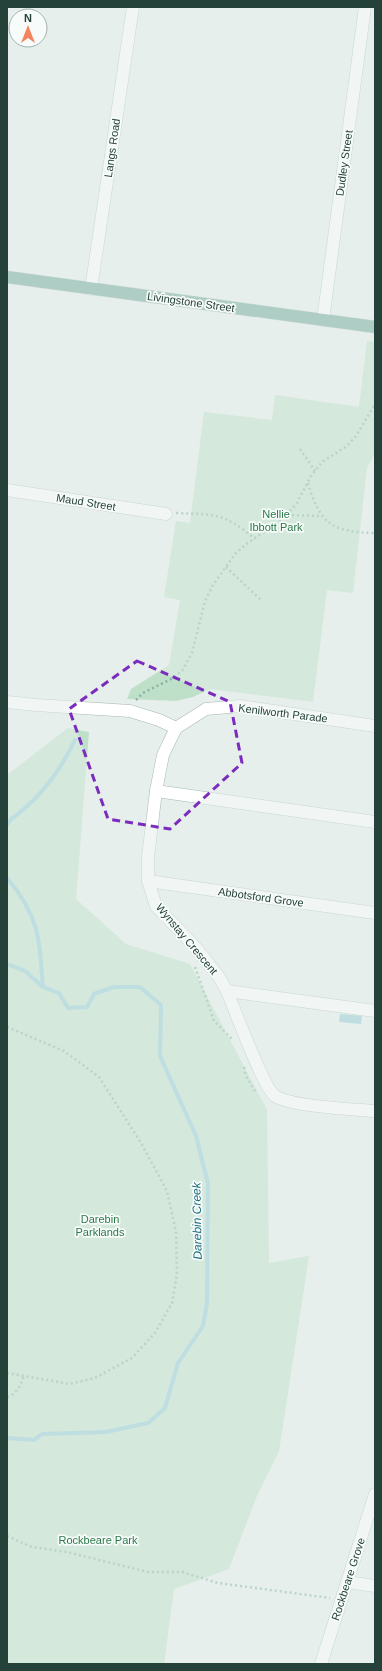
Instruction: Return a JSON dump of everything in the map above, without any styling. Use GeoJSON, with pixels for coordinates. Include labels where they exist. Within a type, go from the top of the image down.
{"type":"FeatureCollection","features":[{"type":"Feature","properties":{"kind":"main road","name":"Livingstone Street"},"geometry":{"type":"LineString","coordinates":[[7,277],[375,327]]}},
{"type":"Feature","properties":{"kind":"street","name":"Langs Road"},"geometry":{"type":"LineString","coordinates":[[91,289],[133,7]]}},
{"type":"Feature","properties":{"kind":"street","name":"Dudley Street"},"geometry":{"type":"LineString","coordinates":[[323,320],[364,7]]}},
{"type":"Feature","properties":{"kind":"street","name":"Maud Street"},"geometry":{"type":"LineString","coordinates":[[7,490],[166,514]]}},
{"type":"Feature","properties":{"kind":"street"},"geometry":{"type":"LineString","coordinates":[[7,702],[36,706],[130,711],[159,720],[176,728]]}},
{"type":"Feature","properties":{"kind":"street","name":"Kenilworth Parade"},"geometry":{"type":"LineString","coordinates":[[176,728],[206,710],[240,706],[375,726]]}},
{"type":"Feature","properties":{"kind":"street","name":"Wynstay Crescent"},"geometry":{"type":"LineString","coordinates":[[176,728],[162,755],[148,857],[148,881],[156,906],[197,949],[219,977],[227,990],[264,1080],[275,1096],[297,1103],[375,1111]]}},
{"type":"Feature","properties":{"kind":"street"},"geometry":{"type":"LineString","coordinates":[[156,791],[375,822]]}},
{"type":"Feature","properties":{"kind":"street","name":"Abbotsford Grove"},"geometry":{"type":"LineString","coordinates":[[148,881],[375,913]]}},
{"type":"Feature","properties":{"kind":"street"},"geometry":{"type":"LineString","coordinates":[[227,990],[375,1011]]}},
{"type":"Feature","properties":{"kind":"street","name":"Rockbeare Grove"},"geometry":{"type":"LineString","coordinates":[[321,1664],[375,1494]]}},
{"type":"Feature","properties":{"kind":"street"},"geometry":{"type":"LineString","coordinates":[[347,1582],[375,1586]]}},
{"type":"Feature","properties":{"kind":"path"},"geometry":{"type":"LineString","coordinates":[[130,711],[134,702],[142,693],[173,678],[182,671],[192,653],[205,601],[213,585],[235,554],[246,544],[255,539],[286,515],[297,503],[315,471],[322,462],[347,446],[356,436],[375,404]]}},
{"type":"Feature","properties":{"kind":"path"},"geometry":{"type":"LineString","coordinates":[[300,449],[315,471]]}},
{"type":"Feature","properties":{"kind":"path"},"geometry":{"type":"LineString","coordinates":[[308,483],[311,496],[325,520],[340,529],[375,533]]}},
{"type":"Feature","properties":{"kind":"path"},"geometry":{"type":"LineString","coordinates":[[166,514],[207,513],[223,517],[234,523],[255,539]]}},
{"type":"Feature","properties":{"kind":"path"},"geometry":{"type":"LineString","coordinates":[[286,515],[322,516]]}},
{"type":"Feature","properties":{"kind":"path"},"geometry":{"type":"LineString","coordinates":[[226,567],[261,600]]}},
{"type":"Feature","properties":{"kind":"path"},"geometry":{"type":"LineString","coordinates":[[192,960],[214,1021],[235,1042]]}},
{"type":"Feature","properties":{"kind":"path"},"geometry":{"type":"LineString","coordinates":[[7,1027],[64,1051],[99,1076],[141,1143],[167,1191],[176,1232],[177,1274],[172,1303],[155,1333],[132,1358],[96,1378],[70,1384],[7,1373]]}},
{"type":"Feature","properties":{"kind":"path"},"geometry":{"type":"LineString","coordinates":[[244,1066],[250,1083],[259,1096]]}},
{"type":"Feature","properties":{"kind":"path"},"geometry":{"type":"LineString","coordinates":[[7,1397],[12,1396],[19,1389],[24,1376]]}},
{"type":"Feature","properties":{"kind":"path"},"geometry":{"type":"LineString","coordinates":[[7,1536],[32,1547],[67,1552],[148,1572],[182,1572],[218,1583],[342,1599]]}},
{"type":"Feature","properties":{"kind":"highlighted area"},"geometry":{"type":"Polygon","coordinates":[[[137,661],[230,702],[242,763],[170,829],[108,819],[69,709],[137,661]]]}},
{"type":"Feature","properties":{"kind":"green space","name":"Nellie Ibbott Park"},"geometry":{"type":"Polygon","coordinates":[[[367,341],[375,342],[375,453],[367,468],[353,593],[327,590],[313,702],[210,689],[193,697],[176,701],[127,699],[131,689],[169,665],[180,600],[164,597],[176,521],[190,523],[204,412],[272,420],[275,395],[359,407],[367,341]]]}},
{"type":"Feature","properties":{"kind":"green space"},"geometry":{"type":"Polygon","coordinates":[[[68,728],[89,732],[76,899],[126,944],[190,964],[267,1110],[269,1263],[309,1256],[279,1451],[257,1496],[229,1569],[174,1589],[164,1664],[7,1664],[7,775],[68,728]]]}},
{"type":"Feature","properties":{"kind":"water"},"geometry":{"type":"Polygon","coordinates":[[[340,1014],[362,1016],[361,1024],[339,1022],[340,1014]]]}},
{"type":"Feature","properties":{"kind":"waterway"},"geometry":{"type":"LineString","coordinates":[[7,825],[11,819],[31,803],[48,784],[63,763],[75,740]]}},
{"type":"Feature","properties":{"kind":"waterway"},"geometry":{"type":"LineString","coordinates":[[7,878],[24,902],[34,922],[39,943],[43,987]]}},
{"type":"Feature","properties":{"kind":"waterway","name":"Darebin Creek"},"geometry":{"type":"LineString","coordinates":[[7,964],[25,971],[43,987],[59,993],[68,1008],[87,1007],[94,994],[114,987],[140,987],[161,1005],[160,1056],[196,1136],[208,1184],[207,1303],[203,1326],[178,1363],[165,1408],[148,1423],[106,1432],[42,1434],[34,1440],[7,1438]]}},
{"type":"Feature","properties":{"kind":"park label","name":"Darebin Parklands"},"geometry":{"type":"Point","coordinates":[100,1225]}},
{"type":"Feature","properties":{"kind":"park label","name":"Rockbeare Park"},"geometry":{"type":"Point","coordinates":[98,1540]}}]}
